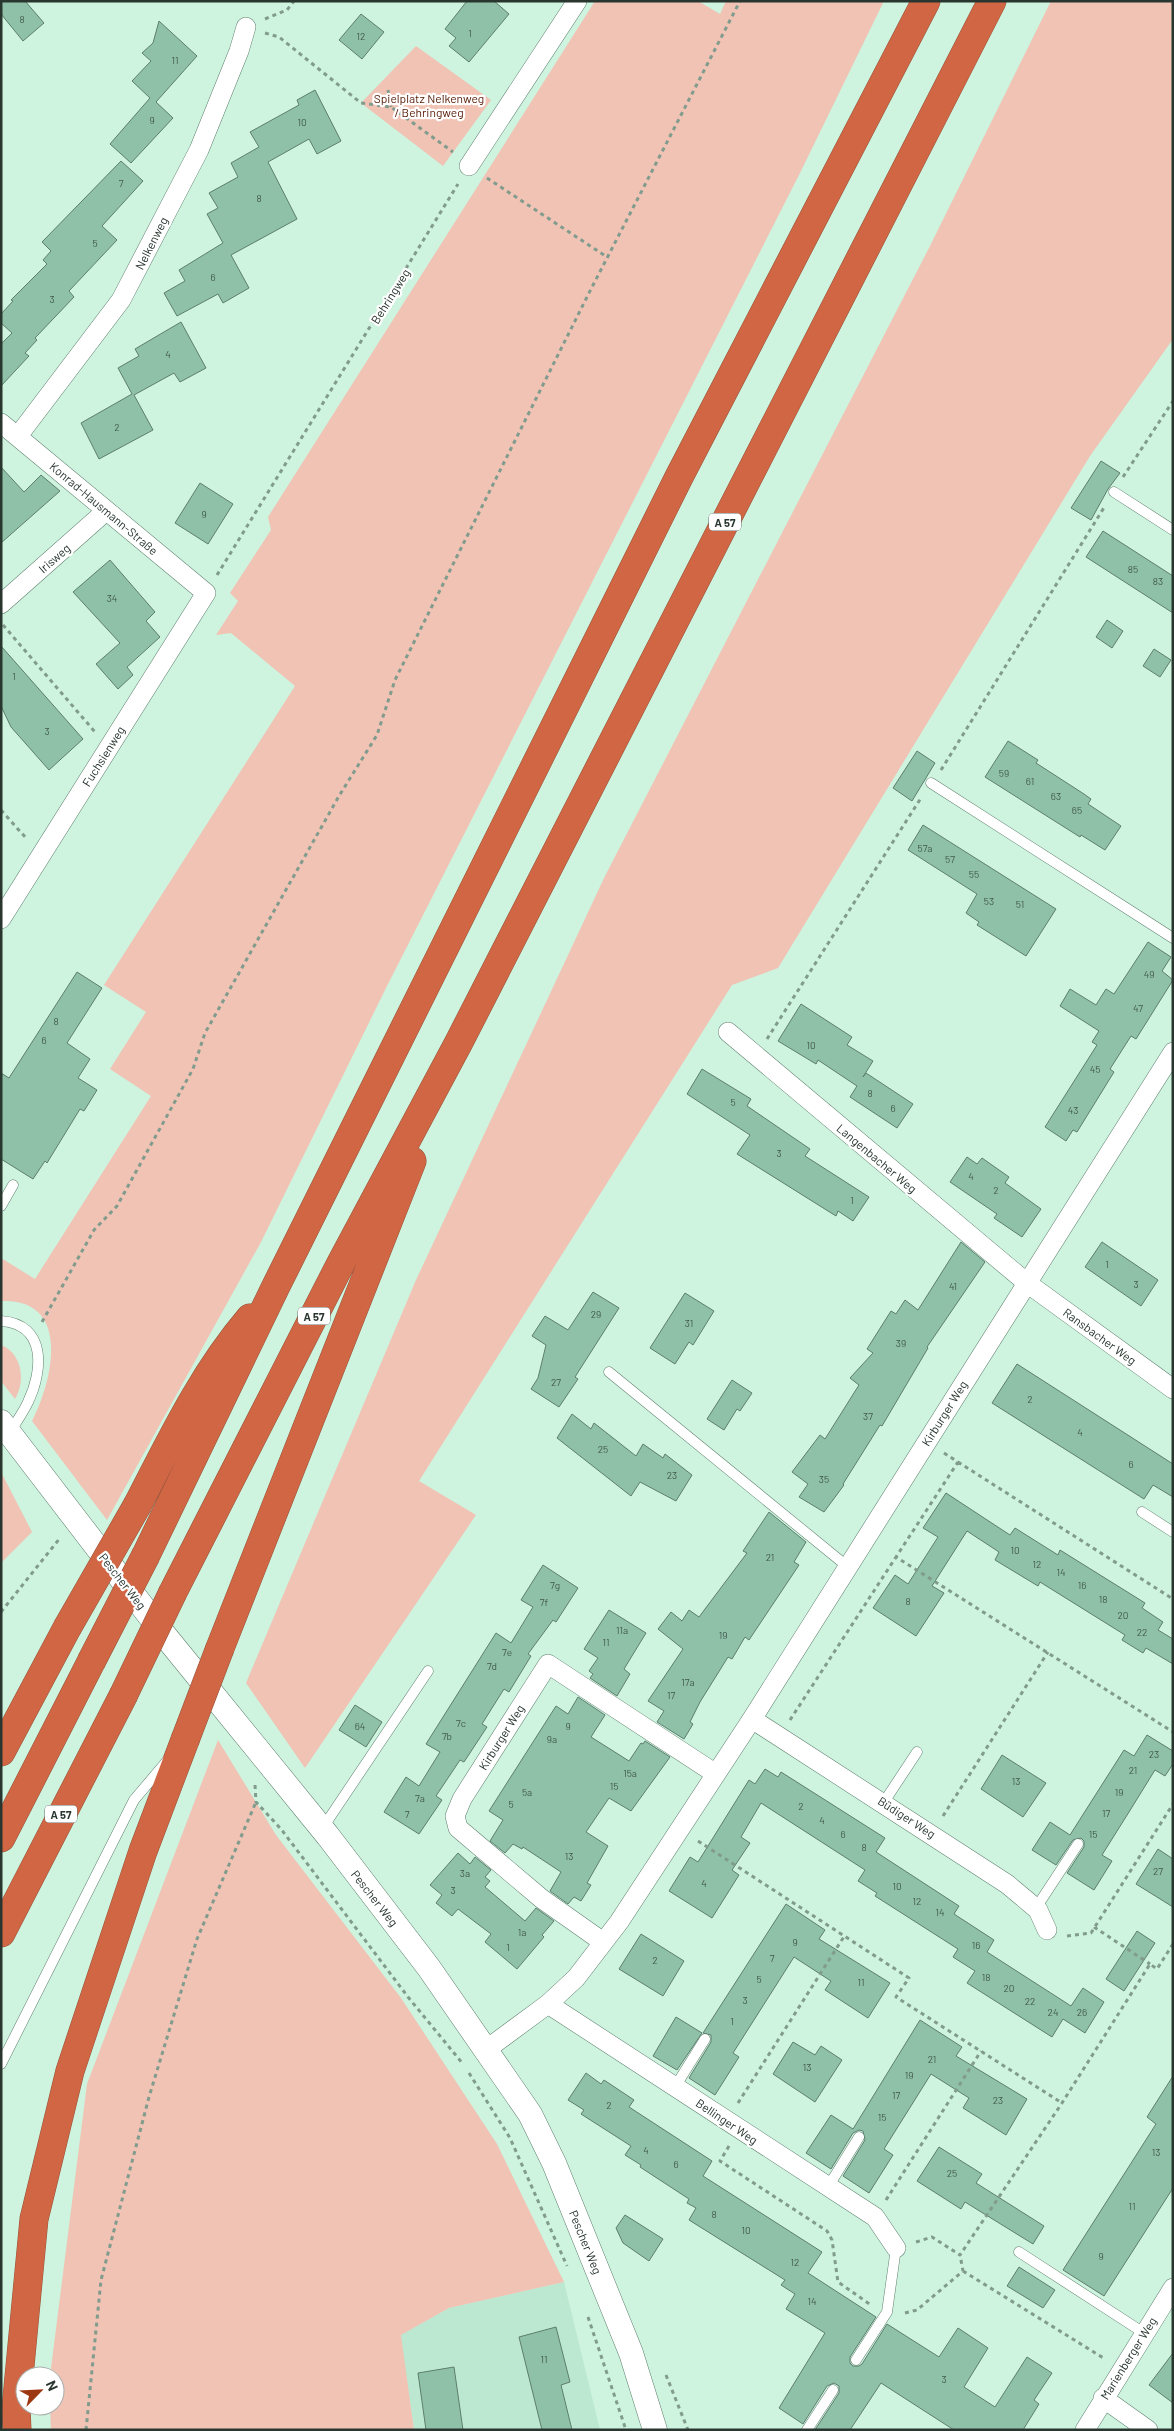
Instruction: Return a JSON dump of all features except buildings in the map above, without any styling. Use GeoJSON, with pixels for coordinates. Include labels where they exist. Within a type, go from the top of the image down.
{"type":"FeatureCollection","features":[{"type":"Feature","properties":{"kind":"highway"},"geometry":{"type":"LineString","coordinates":[[1,1838],[146,1555],[276,1286],[679,477],[926,1]]}},
{"type":"Feature","properties":{"kind":"highway","name":"A 57"},"geometry":{"type":"LineString","coordinates":[[1,1934],[341,1263],[458,1042],[992,1]]}},
{"type":"Feature","properties":{"kind":"highway"},"geometry":{"type":"LineString","coordinates":[[17,2430],[16,2408],[33,2228],[70,2071],[143,1851],[220,1648],[458,1042]]}},
{"type":"Feature","properties":{"kind":"highway"},"geometry":{"type":"LineString","coordinates":[[1,1752],[138,1504],[167,1447],[225,1347],[276,1286]]}},
{"type":"Feature","properties":{"kind":"street"},"geometry":{"type":"LineString","coordinates":[[470,166],[577,1]]}},
{"type":"Feature","properties":{"kind":"street","name":"Nelkenweg"},"geometry":{"type":"LineString","coordinates":[[18,436],[121,300],[199,150],[239,51],[246,27]]}},
{"type":"Feature","properties":{"kind":"street","name":"Konrad-Hausmann-Straße"},"geometry":{"type":"LineString","coordinates":[[1,423],[206,593]]}},
{"type":"Feature","properties":{"kind":"street","name":"Irisweg"},"geometry":{"type":"LineString","coordinates":[[1,604],[106,511]]}},
{"type":"Feature","properties":{"kind":"street","name":"Fuchsienweg"},"geometry":{"type":"LineString","coordinates":[[1,919],[206,593]]}},
{"type":"Feature","properties":{"kind":"street","name":"Langenbacher Weg"},"geometry":{"type":"LineString","coordinates":[[728,1032],[1027,1282]]}},
{"type":"Feature","properties":{"kind":"street","name":"Kirburger Weg"},"geometry":{"type":"LineString","coordinates":[[487,2049],[548,2004],[576,1978],[619,1922],[752,1718],[1173,1052]]}},
{"type":"Feature","properties":{"kind":"street","name":"Ransbacher Weg"},"geometry":{"type":"LineString","coordinates":[[1027,1282],[1173,1389]]}},
{"type":"Feature","properties":{"kind":"street","name":"Pescher Weg"},"geometry":{"type":"LineString","coordinates":[[5,1428],[255,1747],[322,1829],[429,1968],[487,2049],[530,2114],[554,2163],[631,2353],[656,2430]]}},
{"type":"Feature","properties":{"kind":"street","name":"Kirburger Weg"},"geometry":{"type":"LineString","coordinates":[[603,1942],[542,1900],[458,1828],[455,1816],[462,1799],[548,1664],[716,1774]]}},
{"type":"Feature","properties":{"kind":"street","name":"Büdiger Weg"},"geometry":{"type":"LineString","coordinates":[[752,1718],[884,1802],[1007,1884],[1036,1908],[1047,1930]]}},
{"type":"Feature","properties":{"kind":"street","name":"Bellinger Weg"},"geometry":{"type":"LineString","coordinates":[[548,2004],[875,2217],[896,2248]]}},
{"type":"Feature","properties":{"kind":"street","name":"Marienberger Weg"},"geometry":{"type":"LineString","coordinates":[[1084,2430],[1173,2288]]}},
{"type":"Feature","properties":{"kind":"street"},"geometry":{"type":"LineString","coordinates":[[1104,2398],[1148,2430]]}},
{"type":"Feature","properties":{"kind":"lane"},"geometry":{"type":"LineString","coordinates":[[1114,492],[1173,530]]}},
{"type":"Feature","properties":{"kind":"lane"},"geometry":{"type":"LineString","coordinates":[[931,783],[1173,938]]}},
{"type":"Feature","properties":{"kind":"lane"},"geometry":{"type":"LineString","coordinates":[[1,1206],[13,1185]]}},
{"type":"Feature","properties":{"kind":"lane"},"geometry":{"type":"LineString","coordinates":[[1,1321],[18,1324],[33,1337],[38,1359],[35,1383],[27,1403],[5,1428]]}},
{"type":"Feature","properties":{"kind":"lane"},"geometry":{"type":"LineString","coordinates":[[609,1372],[848,1567]]}},
{"type":"Feature","properties":{"kind":"lane"},"geometry":{"type":"LineString","coordinates":[[1142,1512],[1173,1532]]}},
{"type":"Feature","properties":{"kind":"lane"},"geometry":{"type":"LineString","coordinates":[[322,1829],[428,1671]]}},
{"type":"Feature","properties":{"kind":"lane"},"geometry":{"type":"LineString","coordinates":[[1,2064],[134,1800],[185,1740]]}},
{"type":"Feature","properties":{"kind":"lane"},"geometry":{"type":"LineString","coordinates":[[884,1802],[917,1752]]}},
{"type":"Feature","properties":{"kind":"lane"},"geometry":{"type":"LineString","coordinates":[[1036,1908],[1078,1844]]}},
{"type":"Feature","properties":{"kind":"lane"},"geometry":{"type":"LineString","coordinates":[[675,2087],[705,2039]]}},
{"type":"Feature","properties":{"kind":"lane"},"geometry":{"type":"LineString","coordinates":[[828,2187],[859,2137]]}},
{"type":"Feature","properties":{"kind":"lane"},"geometry":{"type":"LineString","coordinates":[[856,2360],[887,2312],[896,2248]]}},
{"type":"Feature","properties":{"kind":"lane"},"geometry":{"type":"LineString","coordinates":[[1018,2252],[1144,2333]]}},
{"type":"Feature","properties":{"kind":"lane"},"geometry":{"type":"LineString","coordinates":[[807,2430],[833,2390]]}},
{"type":"Feature","properties":{"kind":"path"},"geometry":{"type":"LineString","coordinates":[[246,27],[287,10],[294,1]]}},
{"type":"Feature","properties":{"kind":"path"},"geometry":{"type":"LineString","coordinates":[[33,1337],[94,1230],[117,1206],[193,1069],[205,1033],[339,796],[377,735],[395,680],[607,257],[740,1]]}},
{"type":"Feature","properties":{"kind":"path"},"geometry":{"type":"LineString","coordinates":[[246,27],[279,36],[361,103],[391,107],[470,166]]}},
{"type":"Feature","properties":{"kind":"path"},"geometry":{"type":"LineString","coordinates":[[388,90],[391,107]]}},
{"type":"Feature","properties":{"kind":"path","name":"Behringweg"},"geometry":{"type":"LineString","coordinates":[[206,593],[470,166]]}},
{"type":"Feature","properties":{"kind":"path"},"geometry":{"type":"LineString","coordinates":[[486,177],[607,257]]}},
{"type":"Feature","properties":{"kind":"path"},"geometry":{"type":"LineString","coordinates":[[756,1056],[1173,401]]}},
{"type":"Feature","properties":{"kind":"path"},"geometry":{"type":"LineString","coordinates":[[1,623],[108,748]]}},
{"type":"Feature","properties":{"kind":"path"},"geometry":{"type":"LineString","coordinates":[[1,810],[41,854]]}},
{"type":"Feature","properties":{"kind":"path"},"geometry":{"type":"LineString","coordinates":[[926,1442],[1173,1599]]}},
{"type":"Feature","properties":{"kind":"path"},"geometry":{"type":"LineString","coordinates":[[780,1736],[958,1462]]}},
{"type":"Feature","properties":{"kind":"path"},"geometry":{"type":"LineString","coordinates":[[1,1612],[76,1520]]}},
{"type":"Feature","properties":{"kind":"path"},"geometry":{"type":"LineString","coordinates":[[896,1557],[1173,1732]]}},
{"type":"Feature","properties":{"kind":"path"},"geometry":{"type":"LineString","coordinates":[[932,1834],[1048,1652]]}},
{"type":"Feature","properties":{"kind":"path"},"geometry":{"type":"LineString","coordinates":[[86,2430],[101,2280],[149,2097],[197,1939],[256,1802],[255,1747]]}},
{"type":"Feature","properties":{"kind":"path"},"geometry":{"type":"LineString","coordinates":[[256,1802],[281,1830],[408,1997],[465,2066],[510,2138],[570,2270]]}},
{"type":"Feature","properties":{"kind":"path"},"geometry":{"type":"LineString","coordinates":[[1047,1930],[1066,1936],[1091,1933],[1173,1804]]}},
{"type":"Feature","properties":{"kind":"path"},"geometry":{"type":"LineString","coordinates":[[680,1830],[909,1978],[896,1997],[1062,2103]]}},
{"type":"Feature","properties":{"kind":"path"},"geometry":{"type":"LineString","coordinates":[[1094,1927],[1157,1969],[1173,1944]]}},
{"type":"Feature","properties":{"kind":"path"},"geometry":{"type":"LineString","coordinates":[[845,1935],[733,2125],[720,2161],[827,2231],[832,2240],[838,2282],[872,2306],[896,2316],[917,2310],[963,2271]]}},
{"type":"Feature","properties":{"kind":"path"},"geometry":{"type":"LineString","coordinates":[[1121,2369],[963,2271],[960,2255],[1062,2103],[1150,1964]]}},
{"type":"Feature","properties":{"kind":"path"},"geometry":{"type":"LineString","coordinates":[[875,2217],[981,2051]]}},
{"type":"Feature","properties":{"kind":"path"},"geometry":{"type":"LineString","coordinates":[[896,2248],[932,2238],[960,2255]]}},
{"type":"Feature","properties":{"kind":"path"},"geometry":{"type":"LineString","coordinates":[[588,2315],[592,2334],[626,2430]]}},
{"type":"Feature","properties":{"kind":"shaded area"},"geometry":{"type":"Polygon","coordinates":[[[564,2282],[600,2430],[414,2430],[400,2335],[449,2308],[564,2282]]]}},
{"type":"Feature","properties":{"kind":"green space"},"geometry":{"type":"Polygon","coordinates":[[[595,1],[698,1],[720,14],[726,1],[884,1],[799,175],[387,986],[261,1242],[107,1520],[32,1421],[46,1385],[50,1364],[51,1344],[48,1327],[39,1313],[24,1304],[1,1301],[1,1258],[35,1279],[151,1096],[110,1069],[146,1012],[104,985],[295,686],[231,633],[216,635],[238,601],[230,593],[271,530],[268,517],[595,1]]]}},
{"type":"Feature","properties":{"kind":"green space"},"geometry":{"type":"Polygon","coordinates":[[[1051,1],[1173,1],[1173,339],[1090,456],[778,968],[732,985],[419,1481],[476,1515],[305,1768],[246,1683],[416,1280],[605,876],[929,248],[1051,1]]]}},
{"type":"Feature","properties":{"kind":"green space","name":"Spielplatz Nelkenweg / Behringweg"},"geometry":{"type":"Polygon","coordinates":[[[416,46],[491,100],[443,166],[361,103],[416,46]]]}},
{"type":"Feature","properties":{"kind":"green space"},"geometry":{"type":"Polygon","coordinates":[[[1,1345],[14,1354],[20,1368],[20,1384],[15,1399],[1,1381],[1,1345]]]}},
{"type":"Feature","properties":{"kind":"green space"},"geometry":{"type":"Polygon","coordinates":[[[1,1472],[32,1532],[1,1563],[1,1472]]]}},
{"type":"Feature","properties":{"kind":"green space"},"geometry":{"type":"Polygon","coordinates":[[[218,1740],[276,1835],[401,1998],[497,2144],[564,2282],[449,2308],[401,2335],[414,2430],[51,2430],[50,2416],[65,2416],[65,2366],[51,2366],[87,2084],[218,1740]]]}}]}
